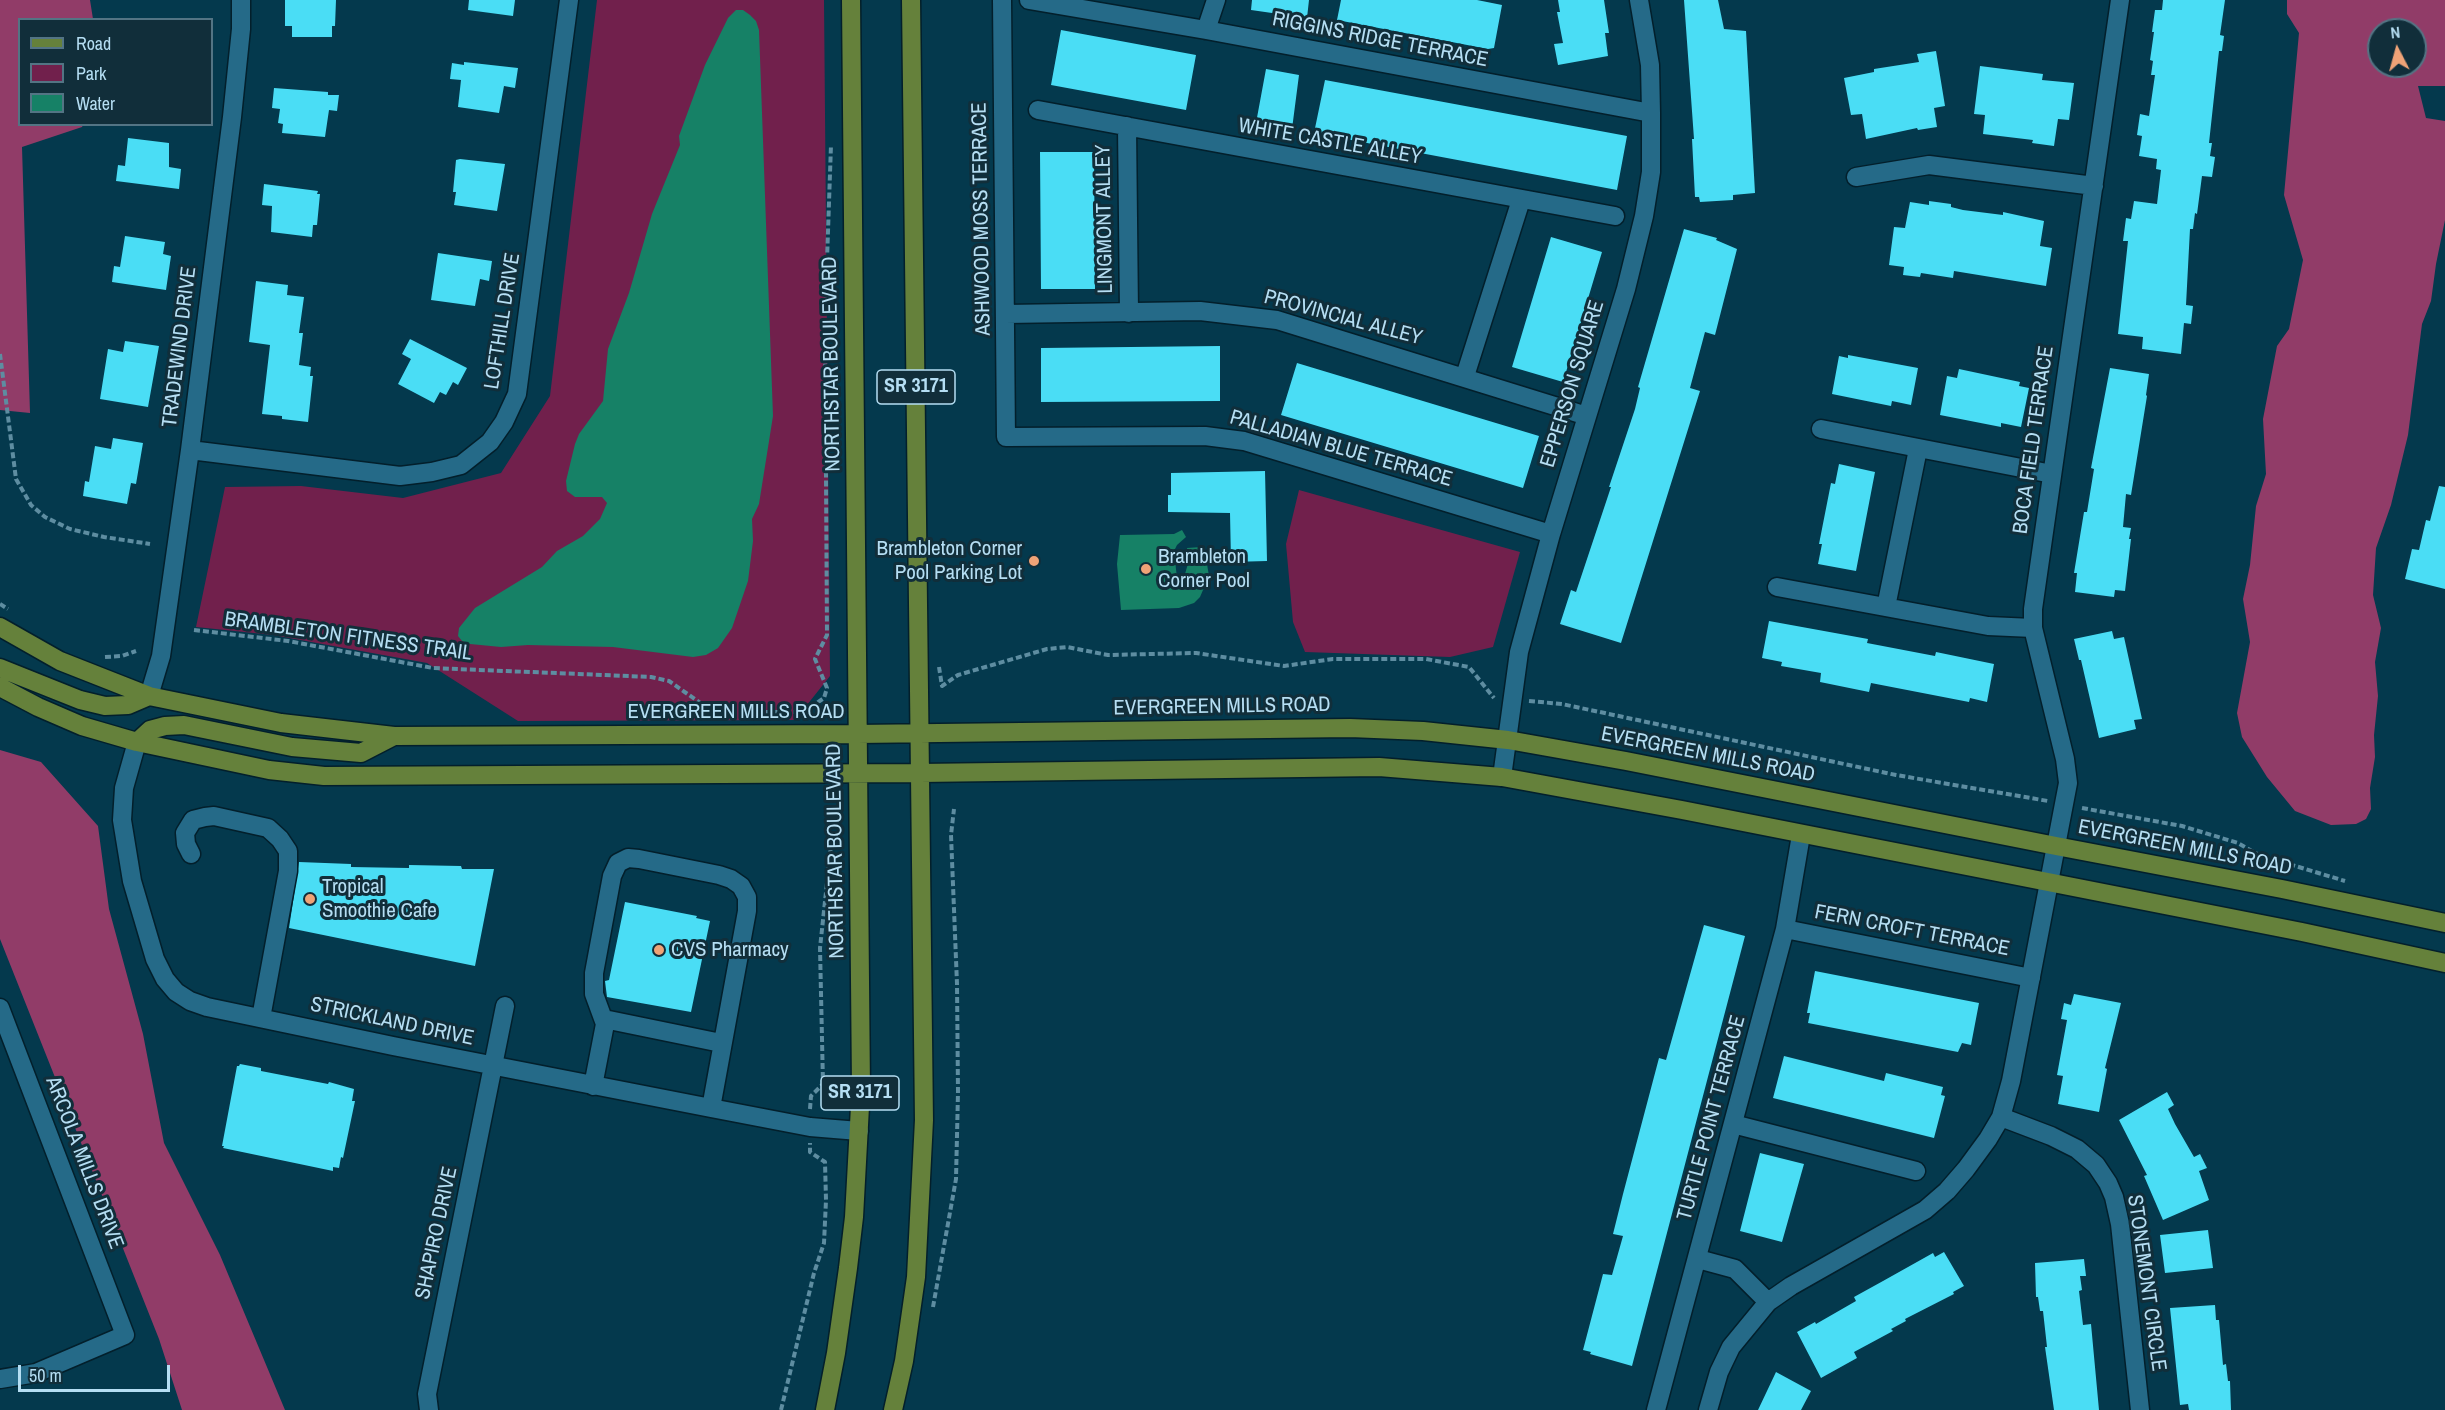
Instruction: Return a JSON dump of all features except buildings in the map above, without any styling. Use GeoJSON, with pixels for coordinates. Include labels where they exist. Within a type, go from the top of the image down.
{"type":"FeatureCollection","features":[{"type":"Feature","properties":{"kind":"main road","name":"NORTHSTAR BOULEVARD"},"geometry":{"type":"LineString","coordinates":[[825,1410],[848,1268],[859,1131],[859,836],[856,773],[851,0]]}},
{"type":"Feature","properties":{"kind":"main road","name":"SR 3171"},"geometry":{"type":"LineString","coordinates":[[893,1410],[904,1360],[916,1277],[924,1120],[911,0]]}},
{"type":"Feature","properties":{"kind":"main road","name":"EVERGREEN MILLS ROAD"},"geometry":{"type":"LineString","coordinates":[[0,627],[60,661],[149,696],[281,723],[394,736],[857,734],[1350,728],[1423,730],[1508,740],[2282,888],[2445,923]]}},
{"type":"Feature","properties":{"kind":"main road"},"geometry":{"type":"LineString","coordinates":[[0,668],[80,700],[105,706],[128,705],[149,696]]}},
{"type":"Feature","properties":{"kind":"main road"},"geometry":{"type":"LineString","coordinates":[[0,687],[82,726],[136,742],[240,765],[324,776],[920,773],[1379,767],[1502,777],[1682,810],[2048,884],[2302,932],[2445,963]]}},
{"type":"Feature","properties":{"kind":"main road"},"geometry":{"type":"LineString","coordinates":[[136,742],[150,730],[184,725],[292,747],[362,753],[394,736]]}},
{"type":"Feature","properties":{"kind":"street","name":"TRADEWIND DRIVE"},"geometry":{"type":"LineString","coordinates":[[149,696],[161,656],[190,450],[232,117],[241,28],[241,0]]}},
{"type":"Feature","properties":{"kind":"street","name":"LOFTHILL DRIVE"},"geometry":{"type":"LineString","coordinates":[[190,450],[400,476],[461,465],[490,442],[504,422],[517,394],[569,0]]}},
{"type":"Feature","properties":{"kind":"street","name":"ASHWOOD MOSS TERRACE"},"geometry":{"type":"LineString","coordinates":[[1002,0],[1006,437]]}},
{"type":"Feature","properties":{"kind":"street","name":"RIGGINS RIDGE TERRACE"},"geometry":{"type":"LineString","coordinates":[[1029,0],[1206,30],[1651,113]]}},
{"type":"Feature","properties":{"kind":"street"},"geometry":{"type":"LineString","coordinates":[[1206,30],[1216,0]]}},
{"type":"Feature","properties":{"kind":"street","name":"EPPERSON SQUARE"},"geometry":{"type":"LineString","coordinates":[[1502,777],[1520,652],[1551,534],[1626,289],[1644,216],[1651,172],[1650,65],[1639,0]]}},
{"type":"Feature","properties":{"kind":"street","name":"BOCA FIELD TERRACE"},"geometry":{"type":"LineString","coordinates":[[1708,1410],[1719,1372],[1731,1347],[1768,1302],[1791,1286],[1925,1210],[1947,1191],[1966,1169],[2001,1117],[2011,1082],[2068,783],[2065,759],[2033,628],[2035,587],[2120,0]]}},
{"type":"Feature","properties":{"kind":"street","name":"WHITE CASTLE ALLEY"},"geometry":{"type":"LineString","coordinates":[[1038,110],[1615,216]]}},
{"type":"Feature","properties":{"kind":"street","name":"LINGMONT ALLEY"},"geometry":{"type":"LineString","coordinates":[[1127,126],[1129,313]]}},
{"type":"Feature","properties":{"kind":"street"},"geometry":{"type":"LineString","coordinates":[[1856,177],[1929,165],[2094,186]]}},
{"type":"Feature","properties":{"kind":"street"},"geometry":{"type":"LineString","coordinates":[[1465,376],[1521,200]]}},
{"type":"Feature","properties":{"kind":"street","name":"PROVINCIAL ALLEY"},"geometry":{"type":"LineString","coordinates":[[1006,314],[1200,311],[1277,320],[1465,376],[1587,416]]}},
{"type":"Feature","properties":{"kind":"street"},"geometry":{"type":"LineString","coordinates":[[1821,429],[2052,474]]}},
{"type":"Feature","properties":{"kind":"street","name":"PALLADIAN BLUE TERRACE"},"geometry":{"type":"LineString","coordinates":[[1006,437],[1205,436],[1244,441],[1551,534]]}},
{"type":"Feature","properties":{"kind":"street"},"geometry":{"type":"LineString","coordinates":[[1886,607],[1918,449]]}},
{"type":"Feature","properties":{"kind":"street"},"geometry":{"type":"LineString","coordinates":[[1777,587],[1988,626],[2033,628]]}},
{"type":"Feature","properties":{"kind":"street","name":"STRICKLAND DRIVE"},"geometry":{"type":"LineString","coordinates":[[136,742],[124,788],[122,820],[132,881],[155,959],[165,979],[176,992],[190,1001],[207,1007],[594,1086],[810,1127],[859,1131]]}},
{"type":"Feature","properties":{"kind":"street"},"geometry":{"type":"LineString","coordinates":[[191,854],[186,844],[185,833],[193,820],[214,816],[268,828],[280,838],[288,851],[289,865],[261,1018]]}},
{"type":"Feature","properties":{"kind":"street","name":"TURTLE POINT TERRACE"},"geometry":{"type":"LineString","coordinates":[[1656,1410],[1785,929],[1801,835]]}},
{"type":"Feature","properties":{"kind":"street"},"geometry":{"type":"LineString","coordinates":[[594,1086],[605,1024],[594,994],[594,973],[612,876],[618,863],[628,858],[639,859],[719,874],[731,879],[744,891],[747,897],[747,911],[721,1043],[711,1108]]}},
{"type":"Feature","properties":{"kind":"street","name":"FERN CROFT TERRACE"},"geometry":{"type":"LineString","coordinates":[[1785,929],[2031,978]]}},
{"type":"Feature","properties":{"kind":"street","name":"SHAPIRO DRIVE"},"geometry":{"type":"LineString","coordinates":[[429,1410],[427,1394],[505,1006]]}},
{"type":"Feature","properties":{"kind":"street","name":"ARCOLA MILLS DRIVE"},"geometry":{"type":"LineString","coordinates":[[0,1008],[125,1335],[36,1373],[0,1379]]}},
{"type":"Feature","properties":{"kind":"street"},"geometry":{"type":"LineString","coordinates":[[604,1019],[721,1043]]}},
{"type":"Feature","properties":{"kind":"street","name":"STONEMONT CIRCLE"},"geometry":{"type":"LineString","coordinates":[[2001,1117],[2077,1149],[2096,1165],[2109,1183],[2120,1224],[2140,1410]]}},
{"type":"Feature","properties":{"kind":"street"},"geometry":{"type":"LineString","coordinates":[[1733,1124],[1916,1171]]}},
{"type":"Feature","properties":{"kind":"street"},"geometry":{"type":"LineString","coordinates":[[1698,1259],[1735,1269],[1768,1302]]}},
{"type":"Feature","properties":{"kind":"path","name":"BRAMBLETON FITNESS TRAIL"},"geometry":{"type":"LineString","coordinates":[[194,630],[288,642],[433,668],[651,677],[669,681],[709,710],[719,712],[798,712],[824,698],[826,688],[815,659],[827,635],[825,318],[832,136]]}},
{"type":"Feature","properties":{"kind":"path"},"geometry":{"type":"LineString","coordinates":[[0,354],[16,479],[31,505],[45,517],[70,529],[150,544]]}},
{"type":"Feature","properties":{"kind":"path"},"geometry":{"type":"LineString","coordinates":[[0,604],[15,613]]}},
{"type":"Feature","properties":{"kind":"path"},"geometry":{"type":"LineString","coordinates":[[942,686],[958,675],[1047,649],[1067,646],[1108,655],[1196,653],[1284,666],[1355,658],[1446,661],[1469,667],[1480,678],[1493,698],[1562,704],[1896,775],[2182,826],[2238,843],[2259,855],[2347,882]]}},
{"type":"Feature","properties":{"kind":"path"},"geometry":{"type":"LineString","coordinates":[[98,656],[112,658],[136,651]]}},
{"type":"Feature","properties":{"kind":"path"},"geometry":{"type":"LineString","coordinates":[[931,1316],[956,1179],[958,1005],[951,835],[954,809]]}},
{"type":"Feature","properties":{"kind":"path"},"geometry":{"type":"LineString","coordinates":[[781,1410],[814,1273],[824,1243],[825,1162],[810,1152],[810,1127],[811,1096],[823,1084],[820,948],[832,836]]}},
{"type":"Feature","properties":{"kind":"green space"},"geometry":{"type":"Polygon","coordinates":[[[597,0],[824,0],[830,676],[795,720],[518,721],[427,663],[273,635],[196,627],[225,487],[301,486],[403,498],[501,473],[550,396],[597,0]]]}},
{"type":"Feature","properties":{"kind":"green space"},"geometry":{"type":"Polygon","coordinates":[[[1299,490],[1520,552],[1493,647],[1450,657],[1305,652],[1293,622],[1286,544],[1299,490]]]}},
{"type":"Feature","properties":{"kind":"shaded area"},"geometry":{"type":"Polygon","coordinates":[[[0,0],[90,0],[93,18],[18,18],[18,126],[82,126],[22,147],[30,413],[0,410],[0,0]]]}},
{"type":"Feature","properties":{"kind":"shaded area"},"geometry":{"type":"Polygon","coordinates":[[[2287,0],[2445,0],[2445,86],[2418,86],[2426,118],[2445,121],[2445,220],[2431,301],[2422,324],[2408,435],[2391,505],[2376,548],[2373,595],[2381,628],[2375,662],[2378,696],[2374,735],[2375,757],[2370,788],[2371,809],[2366,819],[2356,824],[2331,825],[2295,811],[2267,777],[2242,737],[2237,713],[2250,642],[2243,599],[2250,565],[2256,506],[2266,474],[2263,419],[2277,346],[2289,329],[2303,260],[2284,195],[2299,33],[2287,14],[2287,0]]]}},
{"type":"Feature","properties":{"kind":"shaded area"},"geometry":{"type":"Polygon","coordinates":[[[0,750],[41,762],[98,826],[109,909],[143,1034],[164,1143],[220,1255],[285,1410],[182,1410],[159,1339],[0,939],[0,750]]]}},
{"type":"Feature","properties":{"kind":"water"},"geometry":{"type":"Polygon","coordinates":[[[736,10],[743,10],[750,15],[756,21],[759,30],[773,416],[759,504],[752,519],[753,541],[748,581],[732,628],[718,648],[706,655],[693,657],[613,647],[528,645],[501,647],[462,641],[458,636],[459,628],[475,608],[542,567],[557,551],[583,536],[600,519],[607,503],[602,497],[575,497],[567,491],[566,481],[575,444],[579,434],[603,401],[608,349],[629,293],[652,214],[680,145],[679,136],[705,65],[728,18],[736,10]]]}},
{"type":"Feature","properties":{"kind":"water","name":"Brambleton Corner Pool"},"geometry":{"type":"Polygon","coordinates":[[[1182,530],[1186,537],[1174,551],[1177,578],[1181,580],[1185,574],[1189,560],[1187,548],[1201,547],[1206,558],[1209,576],[1200,597],[1194,603],[1179,608],[1121,610],[1117,564],[1120,535],[1174,534],[1182,530]]]}},
{"type":"Feature","properties":{"kind":"place","name":"Brambleton Corner Pool Parking Lot"},"geometry":{"type":"Point","coordinates":[1034,561]}},
{"type":"Feature","properties":{"kind":"place","name":"Brambleton Corner Pool"},"geometry":{"type":"Point","coordinates":[1146,569]}},
{"type":"Feature","properties":{"kind":"place","name":"Tropical Smoothie Cafe"},"geometry":{"type":"Point","coordinates":[310,899]}},
{"type":"Feature","properties":{"kind":"place","name":"CVS Pharmacy"},"geometry":{"type":"Point","coordinates":[659,950]}}]}
